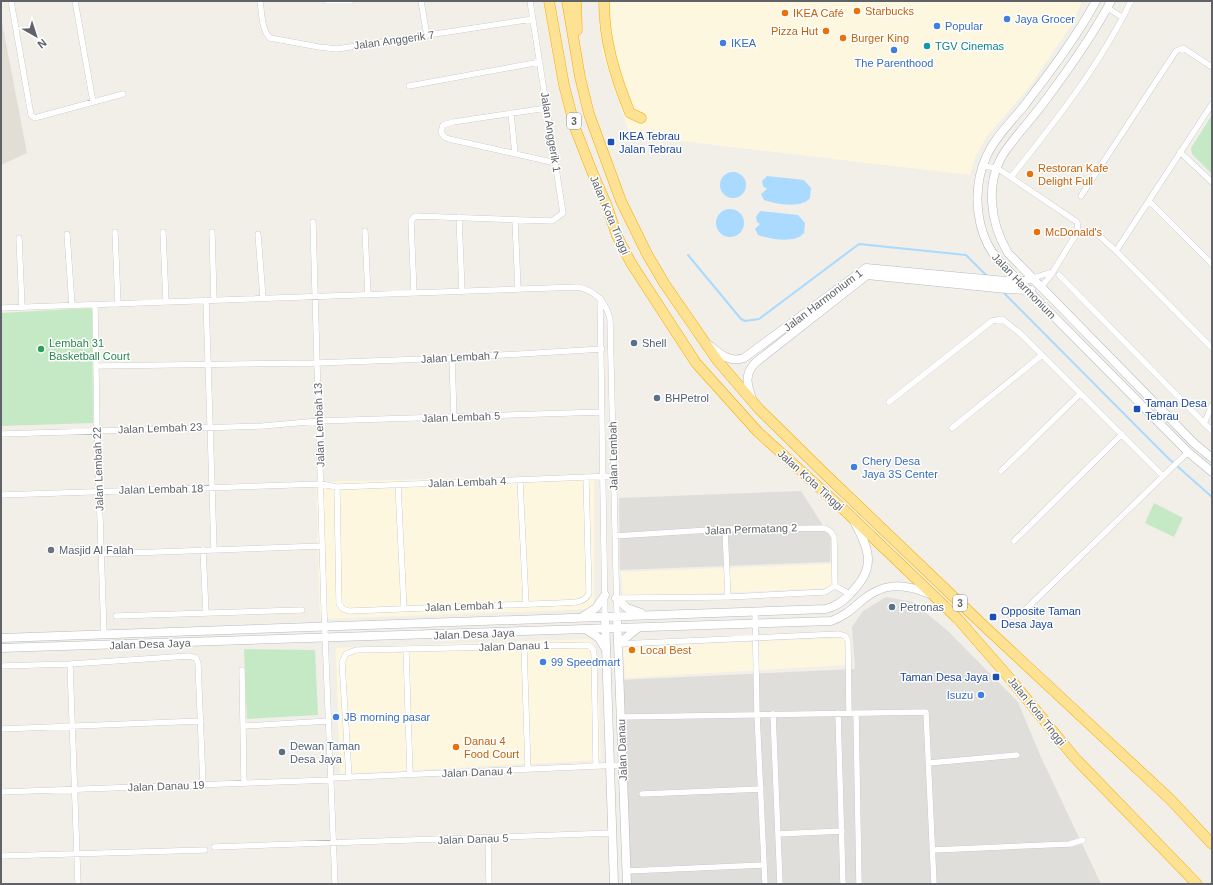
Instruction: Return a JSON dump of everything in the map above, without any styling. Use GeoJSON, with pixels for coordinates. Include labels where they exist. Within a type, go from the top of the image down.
{"type":"FeatureCollection","features":[{"type":"Feature","properties":{"kind":"highway","name":"Jalan Kota Tinggi"},"geometry":{"type":"LineString","coordinates":[[549,1],[564,85],[576,128],[593,174],[608,206],[617,236],[631,264],[696,363],[758,432],[935,596],[1012,681],[1074,756],[1197,884]]}},
{"type":"Feature","properties":{"kind":"highway","name":"Jalan Kota Tinggi"},"geometry":{"type":"LineString","coordinates":[[567,1],[576,56],[591,122],[627,214],[664,283],[701,338],[752,402],[982,624],[1165,795],[1212,844]]}},
{"type":"Feature","properties":{"kind":"highway"},"geometry":{"type":"LineString","coordinates":[[576,1],[578,35],[576,56]]}},
{"type":"Feature","properties":{"kind":"highway"},"geometry":{"type":"LineString","coordinates":[[604,1],[605,33],[610,59],[630,113],[641,118]]}},
{"type":"Feature","properties":{"kind":"main road","name":"Jalan Harmonium"},"geometry":{"type":"LineString","coordinates":[[1096,1],[1024,106],[998,137],[983,166],[978,189],[979,220],[982,233],[990,251],[1188,452],[1212,472]]}},
{"type":"Feature","properties":{"kind":"main road","name":"Jalan Harmonium"},"geometry":{"type":"LineString","coordinates":[[1110,4],[1095,31],[1071,66],[1034,116],[1006,150],[997,168],[992,194],[992,207],[996,229],[1008,253],[1195,444],[1212,458]]}},
{"type":"Feature","properties":{"kind":"main road","name":"Jalan Harmonium 1"},"geometry":{"type":"LineString","coordinates":[[701,338],[727,358],[736,360],[744,358],[866,268],[984,279],[1005,289],[1028,290],[1041,287]]}},
{"type":"Feature","properties":{"kind":"main road","name":"Jalan Harmonium 1"},"geometry":{"type":"LineString","coordinates":[[752,402],[746,380],[747,374],[752,366],[867,275],[995,284],[1020,282],[1033,278]]}},
{"type":"Feature","properties":{"kind":"main road","name":"Jalan Desa Jaya"},"geometry":{"type":"LineString","coordinates":[[1,638],[826,609],[837,605],[850,594],[864,576],[869,562],[867,547],[853,519]]}},
{"type":"Feature","properties":{"kind":"main road","name":"Jalan Desa Jaya"},"geometry":{"type":"LineString","coordinates":[[1,648],[326,639],[831,621],[849,612],[871,593],[894,586],[907,586],[935,596]]}},
{"type":"Feature","properties":{"kind":"main road"},"geometry":{"type":"LineString","coordinates":[[580,618],[596,608],[605,595]]}},
{"type":"Feature","properties":{"kind":"main road"},"geometry":{"type":"LineString","coordinates":[[616,598],[627,608],[648,615]]}},
{"type":"Feature","properties":{"kind":"main road","name":"Jalan Danau"},"geometry":{"type":"LineString","coordinates":[[617,616],[627,884]]}},
{"type":"Feature","properties":{"kind":"main road","name":"Jalan Danau"},"geometry":{"type":"LineString","coordinates":[[605,617],[614,884]]}},
{"type":"Feature","properties":{"kind":"main road"},"geometry":{"type":"LineString","coordinates":[[618,644],[638,628]]}},
{"type":"Feature","properties":{"kind":"main road"},"geometry":{"type":"LineString","coordinates":[[587,629],[599,638],[606,651]]}},
{"type":"Feature","properties":{"kind":"street"},"geometry":{"type":"LineString","coordinates":[[11,1],[30,113],[35,118],[123,94]]}},
{"type":"Feature","properties":{"kind":"street"},"geometry":{"type":"LineString","coordinates":[[75,1],[93,102]]}},
{"type":"Feature","properties":{"kind":"street","name":"Jalan Anggerik 7"},"geometry":{"type":"LineString","coordinates":[[260,1],[266,34],[270,38],[337,49],[533,19]]}},
{"type":"Feature","properties":{"kind":"street"},"geometry":{"type":"LineString","coordinates":[[326,1],[351,1]]}},
{"type":"Feature","properties":{"kind":"street"},"geometry":{"type":"LineString","coordinates":[[421,1],[427,36]]}},
{"type":"Feature","properties":{"kind":"street","name":"Jalan Anggerik 1"},"geometry":{"type":"LineString","coordinates":[[515,220],[552,221],[562,215],[563,210],[530,1]]}},
{"type":"Feature","properties":{"kind":"street"},"geometry":{"type":"LineString","coordinates":[[1011,177],[1046,133],[1080,86],[1123,18],[1131,1]]}},
{"type":"Feature","properties":{"kind":"street"},"geometry":{"type":"LineString","coordinates":[[1110,4],[1123,18]]}},
{"type":"Feature","properties":{"kind":"street"},"geometry":{"type":"LineString","coordinates":[[1081,196],[1176,51],[1183,48],[1212,67]]}},
{"type":"Feature","properties":{"kind":"street"},"geometry":{"type":"LineString","coordinates":[[409,86],[540,62]]}},
{"type":"Feature","properties":{"kind":"street"},"geometry":{"type":"LineString","coordinates":[[1116,251],[1212,104]]}},
{"type":"Feature","properties":{"kind":"street"},"geometry":{"type":"LineString","coordinates":[[547,108],[453,122],[444,125],[441,132],[444,137],[449,139],[556,163]]}},
{"type":"Feature","properties":{"kind":"street"},"geometry":{"type":"LineString","coordinates":[[511,113],[515,154]]}},
{"type":"Feature","properties":{"kind":"street"},"geometry":{"type":"LineString","coordinates":[[1180,152],[1212,182]]}},
{"type":"Feature","properties":{"kind":"street"},"geometry":{"type":"LineString","coordinates":[[983,166],[997,168],[1074,219],[1078,225],[1078,231],[1041,287]]}},
{"type":"Feature","properties":{"kind":"street"},"geometry":{"type":"LineString","coordinates":[[1149,201],[1212,264]]}},
{"type":"Feature","properties":{"kind":"street"},"geometry":{"type":"LineString","coordinates":[[414,293],[411,221],[413,217],[418,215],[515,220],[518,289]]}},
{"type":"Feature","properties":{"kind":"street"},"geometry":{"type":"LineString","coordinates":[[459,217],[462,291]]}},
{"type":"Feature","properties":{"kind":"street","name":"Jalan Lembah 13"},"geometry":{"type":"LineString","coordinates":[[313,222],[325,627],[335,884]]}},
{"type":"Feature","properties":{"kind":"street"},"geometry":{"type":"LineString","coordinates":[[1093,230],[1116,251],[1212,348]]}},
{"type":"Feature","properties":{"kind":"street"},"geometry":{"type":"LineString","coordinates":[[115,232],[118,304]]}},
{"type":"Feature","properties":{"kind":"street"},"geometry":{"type":"LineString","coordinates":[[163,232],[166,302]]}},
{"type":"Feature","properties":{"kind":"street"},"geometry":{"type":"LineString","coordinates":[[212,232],[214,300]]}},
{"type":"Feature","properties":{"kind":"street"},"geometry":{"type":"LineString","coordinates":[[364,232],[368,295]]}},
{"type":"Feature","properties":{"kind":"street"},"geometry":{"type":"LineString","coordinates":[[67,234],[72,305]]}},
{"type":"Feature","properties":{"kind":"street"},"geometry":{"type":"LineString","coordinates":[[258,234],[263,298]]}},
{"type":"Feature","properties":{"kind":"street"},"geometry":{"type":"LineString","coordinates":[[20,238],[22,307]]}},
{"type":"Feature","properties":{"kind":"street"},"geometry":{"type":"LineString","coordinates":[[1033,278],[1052,272]]}},
{"type":"Feature","properties":{"kind":"street"},"geometry":{"type":"LineString","coordinates":[[1059,275],[1212,431]]}},
{"type":"Feature","properties":{"kind":"street"},"geometry":{"type":"LineString","coordinates":[[1,308],[578,287],[592,291],[600,298]]}},
{"type":"Feature","properties":{"kind":"street","name":"Jalan Lembah"},"geometry":{"type":"LineString","coordinates":[[600,298],[602,349],[605,617]]}},
{"type":"Feature","properties":{"kind":"street","name":"Jalan Lembah"},"geometry":{"type":"LineString","coordinates":[[600,298],[604,303],[610,319],[617,616]]}},
{"type":"Feature","properties":{"kind":"street"},"geometry":{"type":"LineString","coordinates":[[206,300],[214,549]]}},
{"type":"Feature","properties":{"kind":"street","name":"Jalan Lembah 22"},"geometry":{"type":"LineString","coordinates":[[95,304],[97,430],[104,634]]}},
{"type":"Feature","properties":{"kind":"street"},"geometry":{"type":"LineString","coordinates":[[888,402],[998,318],[1005,320],[1042,355],[1163,476]]}},
{"type":"Feature","properties":{"kind":"street","name":"Jalan Lembah 7"},"geometry":{"type":"LineString","coordinates":[[96,366],[317,363],[452,358],[602,349]]}},
{"type":"Feature","properties":{"kind":"street"},"geometry":{"type":"LineString","coordinates":[[952,428],[1042,355]]}},
{"type":"Feature","properties":{"kind":"street"},"geometry":{"type":"LineString","coordinates":[[452,358],[454,418]]}},
{"type":"Feature","properties":{"kind":"street"},"geometry":{"type":"LineString","coordinates":[[1001,471],[1080,394]]}},
{"type":"Feature","properties":{"kind":"street"},"geometry":{"type":"LineString","coordinates":[[1204,424],[1212,405]]}},
{"type":"Feature","properties":{"kind":"street","name":"Jalan Lembah 5"},"geometry":{"type":"LineString","coordinates":[[319,421],[454,418],[602,412]]}},
{"type":"Feature","properties":{"kind":"street","name":"Jalan Lembah 23"},"geometry":{"type":"LineString","coordinates":[[1,434],[211,426],[262,426],[319,421]]}},
{"type":"Feature","properties":{"kind":"street"},"geometry":{"type":"LineString","coordinates":[[1014,541],[1122,434]]}},
{"type":"Feature","properties":{"kind":"street"},"geometry":{"type":"LineString","coordinates":[[1015,610],[1019,614],[1023,612],[1188,452]]}},
{"type":"Feature","properties":{"kind":"street","name":"Jalan Lembah 4"},"geometry":{"type":"LineString","coordinates":[[321,484],[337,487],[520,481],[614,476]]}},
{"type":"Feature","properties":{"kind":"street","name":"Jalan Lembah 1"},"geometry":{"type":"LineString","coordinates":[[337,487],[340,604],[343,609],[349,611],[580,602],[588,596],[586,477]]}},
{"type":"Feature","properties":{"kind":"street"},"geometry":{"type":"LineString","coordinates":[[520,481],[526,604]]}},
{"type":"Feature","properties":{"kind":"street","name":"Jalan Lembah 18"},"geometry":{"type":"LineString","coordinates":[[1,495],[321,484]]}},
{"type":"Feature","properties":{"kind":"street"},"geometry":{"type":"LineString","coordinates":[[398,485],[404,609]]}},
{"type":"Feature","properties":{"kind":"street","name":"Jalan Permatang 2"},"geometry":{"type":"LineString","coordinates":[[615,536],[725,529],[801,527],[828,529],[834,537],[835,586]]}},
{"type":"Feature","properties":{"kind":"street"},"geometry":{"type":"LineString","coordinates":[[725,529],[728,597]]}},
{"type":"Feature","properties":{"kind":"street"},"geometry":{"type":"LineString","coordinates":[[101,554],[323,546]]}},
{"type":"Feature","properties":{"kind":"street"},"geometry":{"type":"LineString","coordinates":[[203,550],[206,613]]}},
{"type":"Feature","properties":{"kind":"street"},"geometry":{"type":"LineString","coordinates":[[616,598],[728,597],[825,592],[835,586],[850,594]]}},
{"type":"Feature","properties":{"kind":"street"},"geometry":{"type":"LineString","coordinates":[[116,616],[302,610]]}},
{"type":"Feature","properties":{"kind":"street"},"geometry":{"type":"LineString","coordinates":[[755,611],[757,714],[765,884]]}},
{"type":"Feature","properties":{"kind":"street"},"geometry":{"type":"LineString","coordinates":[[618,644],[839,634],[846,638],[853,713],[860,884]]}},
{"type":"Feature","properties":{"kind":"street","name":"Jalan Danau 1"},"geometry":{"type":"LineString","coordinates":[[350,777],[343,659],[349,652],[356,650],[586,644],[593,649],[596,766]]}},
{"type":"Feature","properties":{"kind":"street"},"geometry":{"type":"LineString","coordinates":[[524,646],[528,769]]}},
{"type":"Feature","properties":{"kind":"street"},"geometry":{"type":"LineString","coordinates":[[406,649],[410,774]]}},
{"type":"Feature","properties":{"kind":"street"},"geometry":{"type":"LineString","coordinates":[[1,666],[70,664],[189,656],[196,658],[198,663],[203,785]]}},
{"type":"Feature","properties":{"kind":"street"},"geometry":{"type":"LineString","coordinates":[[70,664],[76,789],[78,884]]}},
{"type":"Feature","properties":{"kind":"street"},"geometry":{"type":"LineString","coordinates":[[242,670],[244,783]]}},
{"type":"Feature","properties":{"kind":"street"},"geometry":{"type":"LineString","coordinates":[[621,717],[926,712],[934,884]]}},
{"type":"Feature","properties":{"kind":"street"},"geometry":{"type":"LineString","coordinates":[[838,713],[843,884]]}},
{"type":"Feature","properties":{"kind":"street"},"geometry":{"type":"LineString","coordinates":[[773,714],[780,884]]}},
{"type":"Feature","properties":{"kind":"street"},"geometry":{"type":"LineString","coordinates":[[244,726],[329,721]]}},
{"type":"Feature","properties":{"kind":"street"},"geometry":{"type":"LineString","coordinates":[[1,729],[201,722]]}},
{"type":"Feature","properties":{"kind":"street"},"geometry":{"type":"LineString","coordinates":[[929,763],[1017,755]]}},
{"type":"Feature","properties":{"kind":"street","name":"Jalan Danau 4"},"geometry":{"type":"LineString","coordinates":[[331,779],[622,765]]}},
{"type":"Feature","properties":{"kind":"street","name":"Jalan Danau 19"},"geometry":{"type":"LineString","coordinates":[[1,792],[331,779]]}},
{"type":"Feature","properties":{"kind":"street"},"geometry":{"type":"LineString","coordinates":[[642,794],[760,788]]}},
{"type":"Feature","properties":{"kind":"street"},"geometry":{"type":"LineString","coordinates":[[778,834],[842,831]]}},
{"type":"Feature","properties":{"kind":"street","name":"Jalan Danau 5"},"geometry":{"type":"LineString","coordinates":[[214,847],[613,834]]}},
{"type":"Feature","properties":{"kind":"street"},"geometry":{"type":"LineString","coordinates":[[488,838],[489,884]]}},
{"type":"Feature","properties":{"kind":"street"},"geometry":{"type":"LineString","coordinates":[[933,850],[1070,844],[1083,840]]}},
{"type":"Feature","properties":{"kind":"street"},"geometry":{"type":"LineString","coordinates":[[1,856],[205,850]]}},
{"type":"Feature","properties":{"kind":"street"},"geometry":{"type":"LineString","coordinates":[[627,871],[764,865]]}},
{"type":"Feature","properties":{"kind":"shaded area"},"geometry":{"type":"Polygon","coordinates":[[[607,1],[1082,1],[1072,24],[1030,86],[987,136],[975,157],[970,175],[630,135],[602,52],[607,1]]]}},
{"type":"Feature","properties":{"kind":"shaded area"},"geometry":{"type":"Polygon","coordinates":[[[1,17],[27,153],[1,165],[1,17]]]}},
{"type":"Feature","properties":{"kind":"shaded area"},"geometry":{"type":"Polygon","coordinates":[[[594,475],[594,609],[320,619],[316,482],[594,475]]]}},
{"type":"Feature","properties":{"kind":"shaded area"},"geometry":{"type":"Polygon","coordinates":[[[801,491],[831,538],[830,562],[620,570],[619,498],[801,491]]]}},
{"type":"Feature","properties":{"kind":"shaded area"},"geometry":{"type":"Polygon","coordinates":[[[832,564],[831,588],[623,597],[621,572],[832,564]]]}},
{"type":"Feature","properties":{"kind":"shaded area"},"geometry":{"type":"Polygon","coordinates":[[[886,597],[913,602],[948,631],[1018,702],[1040,755],[1101,884],[631,884],[620,680],[855,669],[852,627],[863,611],[886,597]]]}},
{"type":"Feature","properties":{"kind":"shaded area"},"geometry":{"type":"Polygon","coordinates":[[[844,638],[846,665],[625,678],[623,647],[844,638]]]}},
{"type":"Feature","properties":{"kind":"shaded area"},"geometry":{"type":"Polygon","coordinates":[[[590,639],[597,649],[601,760],[340,774],[336,648],[590,639]]]}},
{"type":"Feature","properties":{"kind":"green space"},"geometry":{"type":"Polygon","coordinates":[[[1212,115],[1212,174],[1192,154],[1191,148],[1212,115]]]}},
{"type":"Feature","properties":{"kind":"green space"},"geometry":{"type":"Polygon","coordinates":[[[92,308],[93,423],[1,426],[1,313],[92,308]]]}},
{"type":"Feature","properties":{"kind":"green space"},"geometry":{"type":"Polygon","coordinates":[[[1154,503],[1183,518],[1174,537],[1145,523],[1154,503]]]}},
{"type":"Feature","properties":{"kind":"green space"},"geometry":{"type":"Polygon","coordinates":[[[244,649],[315,650],[318,715],[247,719],[244,649]]]}},
{"type":"Feature","properties":{"kind":"water"},"geometry":{"type":"Polygon","coordinates":[[[733,172],[742,176],[746,185],[742,194],[733,198],[724,194],[720,185],[724,176],[733,172]]]}},
{"type":"Feature","properties":{"kind":"water"},"geometry":{"type":"Polygon","coordinates":[[[767,176],[804,180],[811,188],[810,198],[801,204],[795,205],[781,204],[764,200],[761,194],[767,189],[763,186],[762,181],[767,176]]]}},
{"type":"Feature","properties":{"kind":"water"},"geometry":{"type":"Polygon","coordinates":[[[730,209],[740,213],[744,223],[740,233],[730,237],[720,233],[716,223],[720,213],[730,209]]]}},
{"type":"Feature","properties":{"kind":"water"},"geometry":{"type":"Polygon","coordinates":[[[760,211],[798,215],[805,223],[804,233],[795,239],[789,240],[775,239],[758,235],[755,229],[760,224],[757,222],[756,217],[760,211]]]}},
{"type":"Feature","properties":{"kind":"waterway"},"geometry":{"type":"LineString","coordinates":[[688,255],[741,319],[745,321],[759,319],[859,244],[966,255],[987,276]]}},
{"type":"Feature","properties":{"kind":"waterway"},"geometry":{"type":"LineString","coordinates":[[1003,292],[1168,458],[1212,497]]}},
{"type":"Feature","properties":{"kind":"place","name":"Starbucks"},"geometry":{"type":"Point","coordinates":[857,11]}},
{"type":"Feature","properties":{"kind":"place","name":"IKEA Café"},"geometry":{"type":"Point","coordinates":[785,13]}},
{"type":"Feature","properties":{"kind":"place","name":"Jaya Grocer"},"geometry":{"type":"Point","coordinates":[1007,19]}},
{"type":"Feature","properties":{"kind":"place","name":"Popular"},"geometry":{"type":"Point","coordinates":[937,26]}},
{"type":"Feature","properties":{"kind":"place","name":"Pizza Hut"},"geometry":{"type":"Point","coordinates":[826,31]}},
{"type":"Feature","properties":{"kind":"place","name":"Burger King"},"geometry":{"type":"Point","coordinates":[843,38]}},
{"type":"Feature","properties":{"kind":"place","name":"IKEA"},"geometry":{"type":"Point","coordinates":[723,43]}},
{"type":"Feature","properties":{"kind":"place","name":"TGV Cinemas"},"geometry":{"type":"Point","coordinates":[927,46]}},
{"type":"Feature","properties":{"kind":"place","name":"The Parenthood"},"geometry":{"type":"Point","coordinates":[894,50]}},
{"type":"Feature","properties":{"kind":"place","name":"IKEA Tebrau Jalan Tebrau"},"geometry":{"type":"Point","coordinates":[611,142]}},
{"type":"Feature","properties":{"kind":"place","name":"Restoran Kafe Delight Full"},"geometry":{"type":"Point","coordinates":[1030,174]}},
{"type":"Feature","properties":{"kind":"place","name":"McDonald's"},"geometry":{"type":"Point","coordinates":[1037,232]}},
{"type":"Feature","properties":{"kind":"place","name":"Shell"},"geometry":{"type":"Point","coordinates":[634,343]}},
{"type":"Feature","properties":{"kind":"place","name":"Lembah 31 Basketball Court"},"geometry":{"type":"Point","coordinates":[41,349]}},
{"type":"Feature","properties":{"kind":"place","name":"BHPetrol"},"geometry":{"type":"Point","coordinates":[657,398]}},
{"type":"Feature","properties":{"kind":"place","name":"Taman Desa Tebrau"},"geometry":{"type":"Point","coordinates":[1137,409]}},
{"type":"Feature","properties":{"kind":"place","name":"Chery Desa Jaya 3S Center"},"geometry":{"type":"Point","coordinates":[854,467]}},
{"type":"Feature","properties":{"kind":"place","name":"Masjid Al Falah"},"geometry":{"type":"Point","coordinates":[51,550]}},
{"type":"Feature","properties":{"kind":"place","name":"Petronas"},"geometry":{"type":"Point","coordinates":[892,607]}},
{"type":"Feature","properties":{"kind":"place","name":"Opposite Taman Desa Jaya"},"geometry":{"type":"Point","coordinates":[993,617]}},
{"type":"Feature","properties":{"kind":"place","name":"Local Best"},"geometry":{"type":"Point","coordinates":[632,650]}},
{"type":"Feature","properties":{"kind":"place","name":"99 Speedmart"},"geometry":{"type":"Point","coordinates":[543,662]}},
{"type":"Feature","properties":{"kind":"place","name":"Taman Desa Jaya"},"geometry":{"type":"Point","coordinates":[996,677]}},
{"type":"Feature","properties":{"kind":"place","name":"Isuzu"},"geometry":{"type":"Point","coordinates":[981,695]}},
{"type":"Feature","properties":{"kind":"place","name":"JB morning pasar"},"geometry":{"type":"Point","coordinates":[336,717]}},
{"type":"Feature","properties":{"kind":"place","name":"Danau 4 Food Court"},"geometry":{"type":"Point","coordinates":[456,747]}},
{"type":"Feature","properties":{"kind":"place","name":"Dewan Taman Desa Jaya"},"geometry":{"type":"Point","coordinates":[282,752]}}]}
